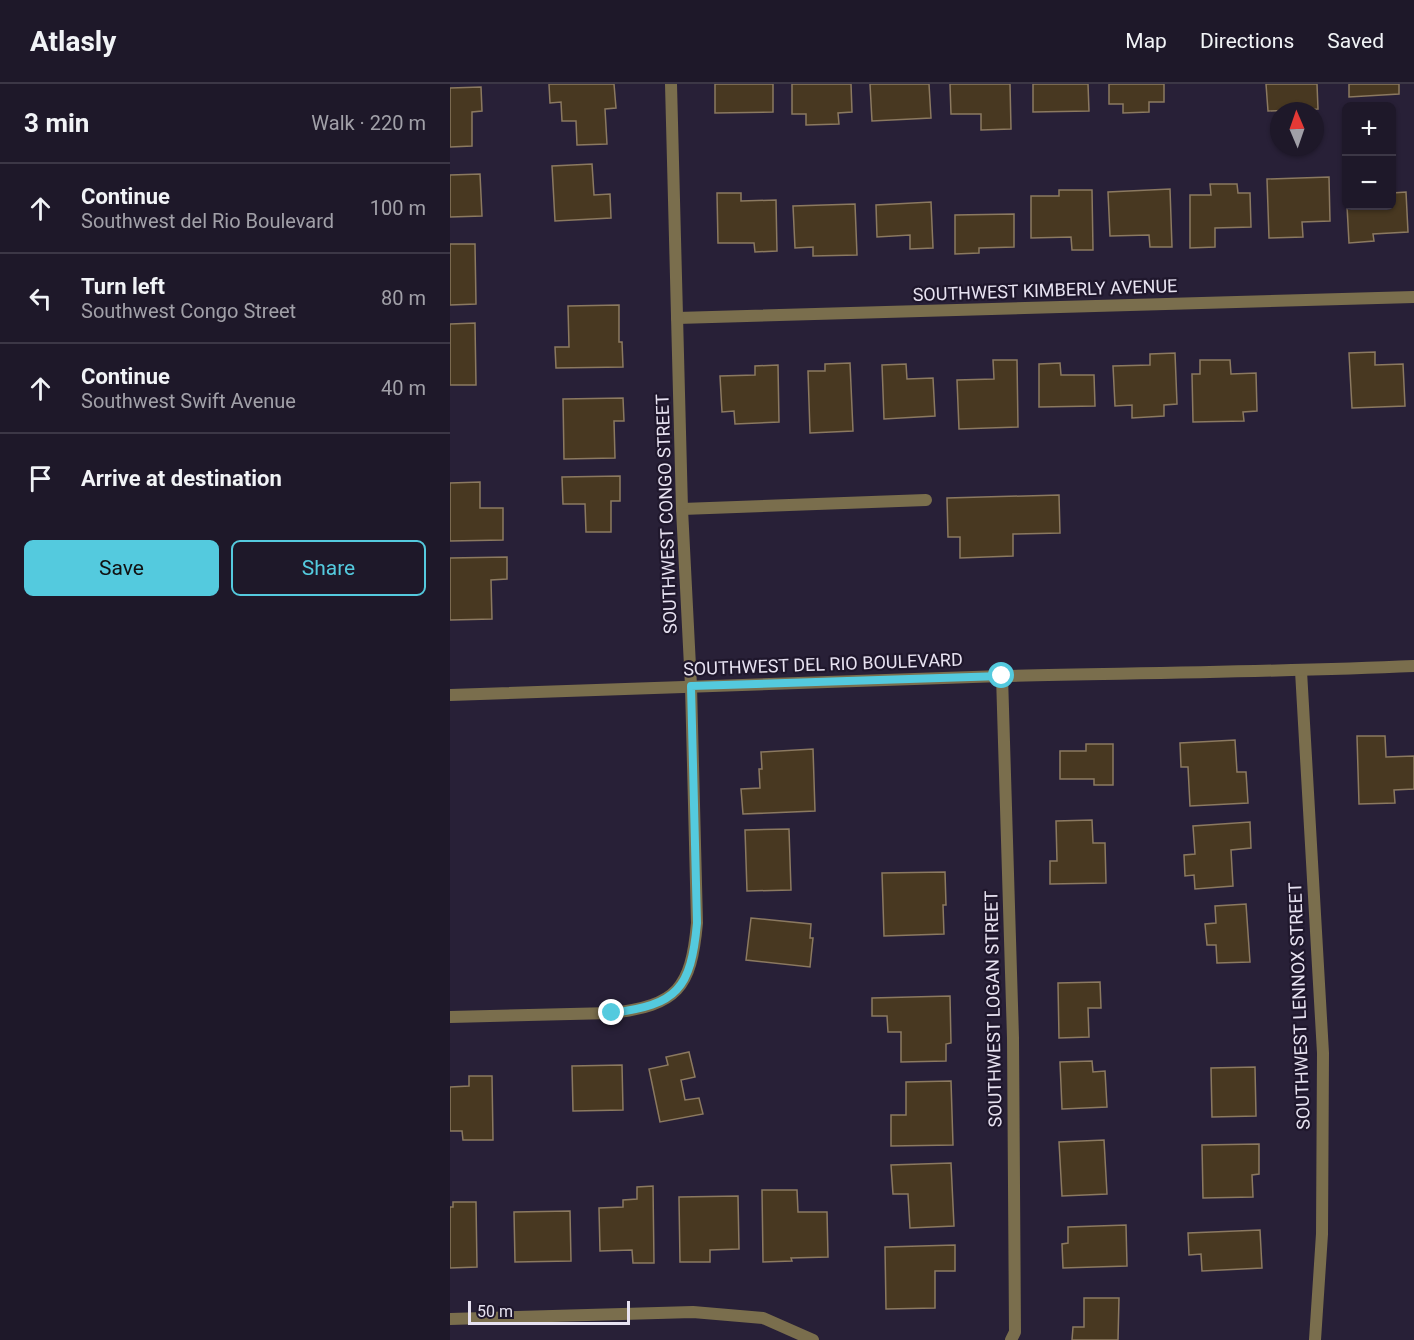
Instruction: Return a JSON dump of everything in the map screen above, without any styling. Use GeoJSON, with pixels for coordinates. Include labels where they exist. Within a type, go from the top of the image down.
{"type":"FeatureCollection","features":[{"type":"Feature","properties":{"kind":"street","name":"SOUTHWEST CONGO STREET"},"geometry":{"type":"LineString","coordinates":[[450,1017],[612,1013],[656,1005],[671,996],[681,985],[693,958],[697,923],[691,686],[682,509],[671,84]]}},
{"type":"Feature","properties":{"kind":"street","name":"SOUTHWEST KIMBERLY AVENUE"},"geometry":{"type":"LineString","coordinates":[[677,318],[1414,297]]}},
{"type":"Feature","properties":{"kind":"street"},"geometry":{"type":"LineString","coordinates":[[682,509],[926,500]]}},
{"type":"Feature","properties":{"kind":"street","name":"SOUTHWEST DEL RIO BOULEVARD"},"geometry":{"type":"LineString","coordinates":[[450,695],[1002,676],[1301,671],[1414,666]]}},
{"type":"Feature","properties":{"kind":"street","name":"SOUTHWEST LENNOX STREET"},"geometry":{"type":"LineString","coordinates":[[1301,671],[1323,1053],[1322,1234],[1315,1340]]}},
{"type":"Feature","properties":{"kind":"street","name":"SOUTHWEST LOGAN STREET"},"geometry":{"type":"LineString","coordinates":[[1002,676],[1013,1038],[1015,1332],[1011,1340]]}},
{"type":"Feature","properties":{"kind":"street"},"geometry":{"type":"LineString","coordinates":[[450,1320],[693,1312],[764,1318],[813,1340]]}},
{"type":"Feature","properties":{"kind":"building"},"geometry":{"type":"Polygon","coordinates":[[[549,84],[614,84],[616,108],[605,109],[607,144],[577,145],[576,121],[562,121],[561,102],[550,103],[549,84]]]}},
{"type":"Feature","properties":{"kind":"building"},"geometry":{"type":"Polygon","coordinates":[[[715,84],[773,84],[773,112],[715,113],[715,84]]]}},
{"type":"Feature","properties":{"kind":"building"},"geometry":{"type":"Polygon","coordinates":[[[792,84],[851,84],[852,112],[838,113],[839,124],[806,125],[806,114],[792,114],[792,84]]]}},
{"type":"Feature","properties":{"kind":"building"},"geometry":{"type":"Polygon","coordinates":[[[870,84],[929,84],[931,118],[872,121],[870,84]]]}},
{"type":"Feature","properties":{"kind":"building"},"geometry":{"type":"Polygon","coordinates":[[[950,84],[1010,84],[1011,129],[981,130],[981,114],[951,114],[950,84]]]}},
{"type":"Feature","properties":{"kind":"building"},"geometry":{"type":"Polygon","coordinates":[[[1033,84],[1088,84],[1089,111],[1033,112],[1033,84]]]}},
{"type":"Feature","properties":{"kind":"building"},"geometry":{"type":"Polygon","coordinates":[[[1109,84],[1164,84],[1164,102],[1149,102],[1149,112],[1123,113],[1123,104],[1109,104],[1109,84]]]}},
{"type":"Feature","properties":{"kind":"building"},"geometry":{"type":"Polygon","coordinates":[[[1266,84],[1317,84],[1318,102],[1270,102],[1270,111],[1268,111],[1266,84]]]}},
{"type":"Feature","properties":{"kind":"building"},"geometry":{"type":"Polygon","coordinates":[[[1349,84],[1399,84],[1399,94],[1349,97],[1349,84]]]}},
{"type":"Feature","properties":{"kind":"building"},"geometry":{"type":"Polygon","coordinates":[[[481,87],[482,111],[472,112],[472,146],[450,147],[450,88],[481,87]]]}},
{"type":"Feature","properties":{"kind":"building"},"geometry":{"type":"Polygon","coordinates":[[[592,164],[594,195],[610,194],[611,218],[555,221],[552,166],[592,164]]]}},
{"type":"Feature","properties":{"kind":"building"},"geometry":{"type":"Polygon","coordinates":[[[480,174],[482,216],[450,217],[450,175],[480,174]]]}},
{"type":"Feature","properties":{"kind":"building"},"geometry":{"type":"Polygon","coordinates":[[[1329,177],[1330,221],[1302,222],[1303,237],[1269,238],[1267,179],[1329,177]]]}},
{"type":"Feature","properties":{"kind":"building"},"geometry":{"type":"Polygon","coordinates":[[[1210,184],[1237,184],[1238,193],[1250,193],[1251,227],[1215,228],[1215,247],[1190,248],[1190,195],[1211,195],[1210,184]]]}},
{"type":"Feature","properties":{"kind":"building"},"geometry":{"type":"Polygon","coordinates":[[[1170,189],[1172,247],[1150,247],[1149,235],[1110,236],[1108,192],[1170,189]]]}},
{"type":"Feature","properties":{"kind":"building"},"geometry":{"type":"Polygon","coordinates":[[[1059,190],[1092,190],[1093,250],[1072,250],[1071,237],[1031,238],[1031,196],[1059,196],[1059,190]]]}},
{"type":"Feature","properties":{"kind":"building"},"geometry":{"type":"Polygon","coordinates":[[[1406,192],[1408,232],[1373,234],[1374,241],[1349,243],[1347,210],[1396,210],[1396,193],[1406,192]]]}},
{"type":"Feature","properties":{"kind":"building"},"geometry":{"type":"Polygon","coordinates":[[[717,193],[741,193],[741,201],[776,200],[777,251],[755,252],[754,243],[718,243],[717,193]]]}},
{"type":"Feature","properties":{"kind":"building"},"geometry":{"type":"Polygon","coordinates":[[[931,202],[933,248],[910,249],[910,235],[877,237],[876,205],[931,202]]]}},
{"type":"Feature","properties":{"kind":"building"},"geometry":{"type":"Polygon","coordinates":[[[855,204],[857,255],[813,256],[813,247],[795,248],[793,206],[855,204]]]}},
{"type":"Feature","properties":{"kind":"building"},"geometry":{"type":"Polygon","coordinates":[[[1014,214],[1014,247],[979,248],[979,253],[955,254],[955,215],[1014,214]]]}},
{"type":"Feature","properties":{"kind":"building"},"geometry":{"type":"Polygon","coordinates":[[[450,244],[475,244],[476,304],[450,305],[450,244]]]}},
{"type":"Feature","properties":{"kind":"building"},"geometry":{"type":"Polygon","coordinates":[[[619,305],[619,342],[622,342],[623,367],[556,368],[555,347],[569,347],[568,306],[619,305]]]}},
{"type":"Feature","properties":{"kind":"building"},"geometry":{"type":"Polygon","coordinates":[[[475,323],[476,385],[450,385],[450,324],[475,323]]]}},
{"type":"Feature","properties":{"kind":"building"},"geometry":{"type":"Polygon","coordinates":[[[1375,352],[1375,365],[1403,364],[1405,406],[1352,408],[1349,353],[1375,352]]]}},
{"type":"Feature","properties":{"kind":"building"},"geometry":{"type":"Polygon","coordinates":[[[1175,353],[1177,404],[1164,405],[1164,416],[1132,418],[1132,405],[1115,406],[1113,366],[1150,365],[1150,354],[1175,353]]]}},
{"type":"Feature","properties":{"kind":"building"},"geometry":{"type":"Polygon","coordinates":[[[993,360],[1017,360],[1018,427],[959,429],[957,380],[994,379],[993,360]]]}},
{"type":"Feature","properties":{"kind":"building"},"geometry":{"type":"Polygon","coordinates":[[[1200,360],[1230,360],[1231,374],[1256,373],[1257,411],[1243,412],[1244,421],[1193,422],[1192,374],[1200,374],[1200,360]]]}},
{"type":"Feature","properties":{"kind":"building"},"geometry":{"type":"Polygon","coordinates":[[[850,363],[853,431],[810,433],[808,371],[825,371],[825,364],[850,363]]]}},
{"type":"Feature","properties":{"kind":"building"},"geometry":{"type":"Polygon","coordinates":[[[1060,363],[1061,375],[1094,375],[1095,406],[1039,407],[1039,364],[1060,363]]]}},
{"type":"Feature","properties":{"kind":"building"},"geometry":{"type":"Polygon","coordinates":[[[906,364],[907,379],[933,378],[935,416],[884,419],[882,365],[906,364]]]}},
{"type":"Feature","properties":{"kind":"building"},"geometry":{"type":"Polygon","coordinates":[[[778,365],[779,422],[735,424],[734,411],[722,412],[720,376],[755,375],[755,366],[778,365]]]}},
{"type":"Feature","properties":{"kind":"building"},"geometry":{"type":"Polygon","coordinates":[[[623,398],[624,421],[614,421],[615,458],[564,459],[563,399],[623,398]]]}},
{"type":"Feature","properties":{"kind":"building"},"geometry":{"type":"Polygon","coordinates":[[[620,476],[620,501],[611,501],[611,532],[586,532],[585,504],[563,504],[562,477],[620,476]]]}},
{"type":"Feature","properties":{"kind":"building"},"geometry":{"type":"Polygon","coordinates":[[[480,482],[480,508],[503,508],[503,540],[450,541],[450,483],[480,482]]]}},
{"type":"Feature","properties":{"kind":"building"},"geometry":{"type":"Polygon","coordinates":[[[1059,495],[1060,533],[1013,534],[1013,556],[960,558],[960,537],[948,537],[947,498],[1059,495]]]}},
{"type":"Feature","properties":{"kind":"building"},"geometry":{"type":"Polygon","coordinates":[[[507,557],[507,579],[491,580],[492,619],[450,620],[450,558],[507,557]]]}},
{"type":"Feature","properties":{"kind":"building"},"geometry":{"type":"Polygon","coordinates":[[[1357,736],[1385,736],[1386,757],[1414,756],[1414,789],[1394,790],[1395,803],[1359,804],[1357,736]]]}},
{"type":"Feature","properties":{"kind":"building"},"geometry":{"type":"Polygon","coordinates":[[[1235,740],[1237,772],[1246,772],[1248,803],[1190,806],[1188,767],[1181,767],[1180,743],[1235,740]]]}},
{"type":"Feature","properties":{"kind":"building"},"geometry":{"type":"Polygon","coordinates":[[[1086,744],[1113,744],[1113,785],[1094,785],[1094,779],[1060,779],[1060,751],[1086,751],[1086,744]]]}},
{"type":"Feature","properties":{"kind":"building"},"geometry":{"type":"Polygon","coordinates":[[[813,749],[815,811],[743,814],[741,789],[760,788],[761,752],[813,749]]]}},
{"type":"Feature","properties":{"kind":"building"},"geometry":{"type":"Polygon","coordinates":[[[1092,820],[1093,843],[1105,843],[1106,883],[1050,884],[1050,861],[1057,861],[1056,821],[1092,820]]]}},
{"type":"Feature","properties":{"kind":"building"},"geometry":{"type":"Polygon","coordinates":[[[1250,822],[1251,848],[1231,850],[1233,886],[1195,889],[1194,875],[1185,876],[1184,855],[1195,854],[1193,826],[1250,822]]]}},
{"type":"Feature","properties":{"kind":"building"},"geometry":{"type":"Polygon","coordinates":[[[789,829],[791,890],[747,891],[745,830],[789,829]]]}},
{"type":"Feature","properties":{"kind":"building"},"geometry":{"type":"Polygon","coordinates":[[[945,872],[944,934],[884,936],[882,873],[945,872]]]}},
{"type":"Feature","properties":{"kind":"building"},"geometry":{"type":"Polygon","coordinates":[[[1246,904],[1250,962],[1217,963],[1216,945],[1207,945],[1205,924],[1216,923],[1215,906],[1246,904]]]}},
{"type":"Feature","properties":{"kind":"building"},"geometry":{"type":"Polygon","coordinates":[[[751,918],[811,924],[810,938],[813,938],[810,967],[746,960],[751,918]]]}},
{"type":"Feature","properties":{"kind":"building"},"geometry":{"type":"Polygon","coordinates":[[[1100,982],[1101,1008],[1088,1008],[1089,1037],[1059,1038],[1058,983],[1100,982]]]}},
{"type":"Feature","properties":{"kind":"building"},"geometry":{"type":"Polygon","coordinates":[[[950,996],[951,1043],[946,1044],[946,1061],[901,1062],[901,1032],[888,1032],[887,1016],[872,1016],[872,998],[950,996]]]}},
{"type":"Feature","properties":{"kind":"building"},"geometry":{"type":"Polygon","coordinates":[[[689,1052],[695,1077],[681,1080],[685,1100],[699,1098],[703,1114],[660,1122],[649,1069],[668,1065],[666,1057],[689,1052]]]}},
{"type":"Feature","properties":{"kind":"building"},"geometry":{"type":"Polygon","coordinates":[[[1092,1061],[1093,1072],[1105,1071],[1107,1107],[1062,1109],[1060,1062],[1092,1061]]]}},
{"type":"Feature","properties":{"kind":"building"},"geometry":{"type":"Polygon","coordinates":[[[622,1065],[623,1110],[573,1111],[572,1066],[622,1065]]]}},
{"type":"Feature","properties":{"kind":"building"},"geometry":{"type":"Polygon","coordinates":[[[1255,1067],[1256,1116],[1212,1117],[1211,1068],[1255,1067]]]}},
{"type":"Feature","properties":{"kind":"building"},"geometry":{"type":"Polygon","coordinates":[[[469,1076],[492,1076],[493,1140],[463,1140],[462,1131],[450,1131],[450,1087],[469,1086],[469,1076]]]}},
{"type":"Feature","properties":{"kind":"building"},"geometry":{"type":"Polygon","coordinates":[[[951,1081],[953,1145],[891,1146],[891,1115],[906,1115],[906,1082],[951,1081]]]}},
{"type":"Feature","properties":{"kind":"building"},"geometry":{"type":"Polygon","coordinates":[[[1104,1140],[1107,1194],[1062,1196],[1059,1142],[1104,1140]]]}},
{"type":"Feature","properties":{"kind":"building"},"geometry":{"type":"Polygon","coordinates":[[[1259,1144],[1259,1174],[1252,1175],[1253,1197],[1203,1198],[1202,1145],[1259,1144]]]}},
{"type":"Feature","properties":{"kind":"building"},"geometry":{"type":"Polygon","coordinates":[[[951,1163],[954,1226],[910,1228],[908,1194],[893,1194],[891,1165],[951,1163]]]}},
{"type":"Feature","properties":{"kind":"building"},"geometry":{"type":"Polygon","coordinates":[[[653,1186],[654,1263],[633,1263],[632,1250],[600,1251],[599,1208],[623,1207],[623,1200],[637,1199],[637,1187],[653,1186]]]}},
{"type":"Feature","properties":{"kind":"building"},"geometry":{"type":"Polygon","coordinates":[[[762,1190],[797,1190],[798,1212],[827,1212],[828,1257],[791,1258],[792,1261],[763,1262],[762,1190]]]}},
{"type":"Feature","properties":{"kind":"building"},"geometry":{"type":"Polygon","coordinates":[[[738,1196],[739,1249],[710,1250],[710,1262],[680,1262],[679,1197],[738,1196]]]}},
{"type":"Feature","properties":{"kind":"building"},"geometry":{"type":"Polygon","coordinates":[[[453,1202],[476,1202],[477,1267],[450,1268],[450,1207],[453,1207],[453,1202]]]}},
{"type":"Feature","properties":{"kind":"building"},"geometry":{"type":"Polygon","coordinates":[[[570,1211],[571,1261],[515,1262],[514,1212],[570,1211]]]}},
{"type":"Feature","properties":{"kind":"building"},"geometry":{"type":"Polygon","coordinates":[[[1126,1225],[1127,1266],[1063,1268],[1062,1244],[1068,1243],[1068,1227],[1126,1225]]]}},
{"type":"Feature","properties":{"kind":"building"},"geometry":{"type":"Polygon","coordinates":[[[1260,1230],[1262,1268],[1202,1271],[1201,1254],[1189,1255],[1188,1233],[1260,1230]]]}},
{"type":"Feature","properties":{"kind":"building"},"geometry":{"type":"Polygon","coordinates":[[[955,1245],[955,1271],[935,1271],[935,1308],[886,1309],[885,1247],[955,1245]]]}},
{"type":"Feature","properties":{"kind":"building"},"geometry":{"type":"Polygon","coordinates":[[[1084,1298],[1119,1298],[1118,1340],[1072,1340],[1073,1327],[1084,1327],[1084,1298]]]}},
{"type":"Feature","properties":{"kind":"route"},"geometry":{"type":"LineString","coordinates":[[612,1013],[656,1005],[671,996],[681,985],[693,958],[697,923],[691,686],[1002,676]]}}]}
